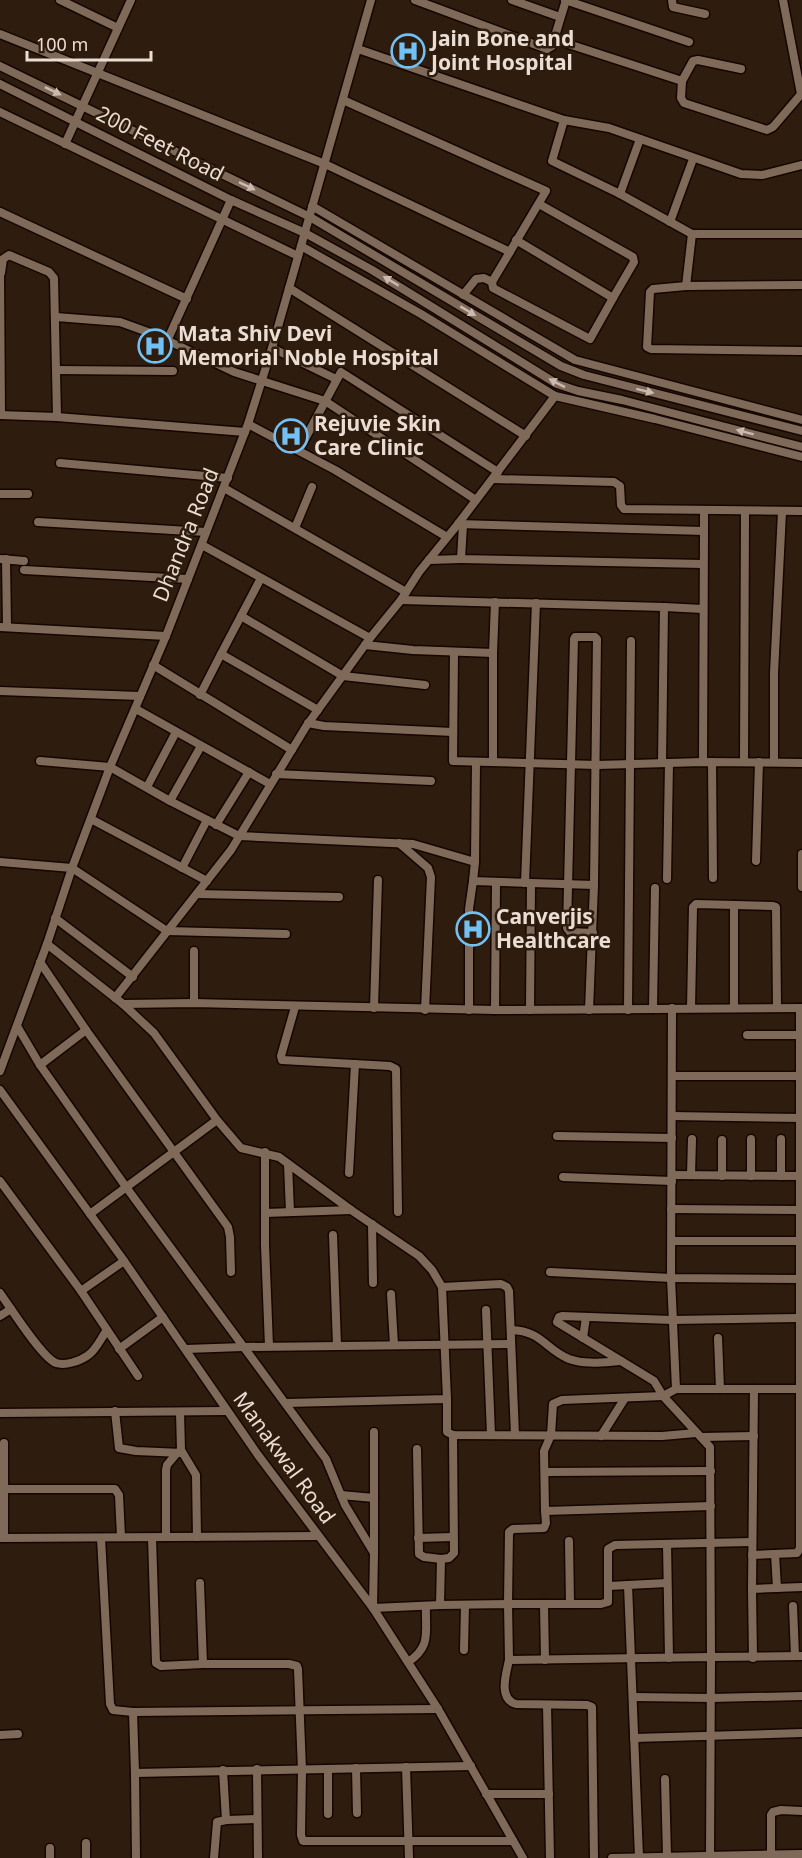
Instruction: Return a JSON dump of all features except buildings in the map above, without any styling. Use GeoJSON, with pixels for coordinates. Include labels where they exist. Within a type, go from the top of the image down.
{"type":"FeatureCollection","features":[{"type":"Feature","properties":{"kind":"street"},"geometry":{"type":"LineString","coordinates":[[60,0],[76,4],[118,28]]}},
{"type":"Feature","properties":{"kind":"street"},"geometry":{"type":"LineString","coordinates":[[65,144],[130,0]]}},
{"type":"Feature","properties":{"kind":"street","name":"Dhandra Road"},"geometry":{"type":"LineString","coordinates":[[0,1071],[110,766],[166,636],[246,428],[272,348],[371,0]]}},
{"type":"Feature","properties":{"kind":"street"},"geometry":{"type":"LineString","coordinates":[[415,0],[547,49],[552,46],[566,0],[689,42]]}},
{"type":"Feature","properties":{"kind":"street"},"geometry":{"type":"LineString","coordinates":[[512,0],[560,17]]}},
{"type":"Feature","properties":{"kind":"street"},"geometry":{"type":"LineString","coordinates":[[672,0],[673,7],[705,14]]}},
{"type":"Feature","properties":{"kind":"street"},"geometry":{"type":"LineString","coordinates":[[741,69],[698,60],[693,61],[682,81],[681,98],[684,103],[766,130],[773,127],[802,94],[783,0]]}},
{"type":"Feature","properties":{"kind":"street"},"geometry":{"type":"LineString","coordinates":[[0,34],[325,164],[510,252]]}},
{"type":"Feature","properties":{"kind":"street"},"geometry":{"type":"LineString","coordinates":[[553,39],[682,81]]}},
{"type":"Feature","properties":{"kind":"street"},"geometry":{"type":"LineString","coordinates":[[358,49],[564,120],[595,125],[741,174],[762,175],[802,165]]}},
{"type":"Feature","properties":{"kind":"street"},"geometry":{"type":"LineString","coordinates":[[0,66],[310,217],[571,371],[802,431]]}},
{"type":"Feature","properties":{"kind":"street","name":"200 Feet Road"},"geometry":{"type":"LineString","coordinates":[[0,84],[231,200],[304,233],[388,280],[557,384],[802,447]]}},
{"type":"Feature","properties":{"kind":"street"},"geometry":{"type":"LineString","coordinates":[[343,100],[545,189],[539,204],[492,282],[493,288],[590,339],[634,262],[633,257],[539,204]]}},
{"type":"Feature","properties":{"kind":"street"},"geometry":{"type":"LineString","coordinates":[[0,112],[298,256]]}},
{"type":"Feature","properties":{"kind":"street"},"geometry":{"type":"LineString","coordinates":[[564,120],[552,161],[620,194],[692,234],[802,234]]}},
{"type":"Feature","properties":{"kind":"street"},"geometry":{"type":"LineString","coordinates":[[620,194],[640,139]]}},
{"type":"Feature","properties":{"kind":"street"},"geometry":{"type":"LineString","coordinates":[[670,222],[693,159]]}},
{"type":"Feature","properties":{"kind":"street"},"geometry":{"type":"LineString","coordinates":[[167,341],[231,200]]}},
{"type":"Feature","properties":{"kind":"street"},"geometry":{"type":"LineString","coordinates":[[312,206],[575,360],[802,420]]}},
{"type":"Feature","properties":{"kind":"street"},"geometry":{"type":"LineString","coordinates":[[0,212],[187,299]]}},
{"type":"Feature","properties":{"kind":"street"},"geometry":{"type":"LineString","coordinates":[[686,286],[692,234]]}},
{"type":"Feature","properties":{"kind":"street"},"geometry":{"type":"LineString","coordinates":[[516,240],[613,298]]}},
{"type":"Feature","properties":{"kind":"street"},"geometry":{"type":"LineString","coordinates":[[301,246],[430,320],[555,396],[802,457]]}},
{"type":"Feature","properties":{"kind":"street"},"geometry":{"type":"LineString","coordinates":[[57,417],[57,317],[54,278],[49,272],[9,255],[3,259],[1,273],[1,415],[246,428],[299,450],[447,537]]}},
{"type":"Feature","properties":{"kind":"street"},"geometry":{"type":"LineString","coordinates":[[463,295],[476,279],[484,278],[492,282]]}},
{"type":"Feature","properties":{"kind":"street"},"geometry":{"type":"LineString","coordinates":[[802,285],[686,286],[651,290],[649,349],[802,351]]}},
{"type":"Feature","properties":{"kind":"street"},"geometry":{"type":"LineString","coordinates":[[289,288],[526,436]]}},
{"type":"Feature","properties":{"kind":"street"},"geometry":{"type":"LineString","coordinates":[[57,317],[120,322],[234,372],[325,402],[476,500]]}},
{"type":"Feature","properties":{"kind":"street"},"geometry":{"type":"LineString","coordinates":[[272,348],[336,379]]}},
{"type":"Feature","properties":{"kind":"street"},"geometry":{"type":"LineString","coordinates":[[57,370],[173,371]]}},
{"type":"Feature","properties":{"kind":"street"},"geometry":{"type":"LineString","coordinates":[[299,450],[338,374],[343,373],[495,476],[614,482],[620,486],[621,508],[745,512],[802,511]]}},
{"type":"Feature","properties":{"kind":"street"},"geometry":{"type":"LineString","coordinates":[[115,998],[207,881],[239,836],[308,723],[429,560],[447,537],[461,525],[476,500],[555,396]]}},
{"type":"Feature","properties":{"kind":"street"},"geometry":{"type":"LineString","coordinates":[[60,464],[228,478]]}},
{"type":"Feature","properties":{"kind":"street"},"geometry":{"type":"LineString","coordinates":[[295,528],[312,487]]}},
{"type":"Feature","properties":{"kind":"street"},"geometry":{"type":"LineString","coordinates":[[224,488],[295,528],[403,596],[495,602],[704,609]]}},
{"type":"Feature","properties":{"kind":"street"},"geometry":{"type":"LineString","coordinates":[[0,494],[28,494]]}},
{"type":"Feature","properties":{"kind":"street"},"geometry":{"type":"LineString","coordinates":[[704,511],[707,762],[713,878]]}},
{"type":"Feature","properties":{"kind":"street"},"geometry":{"type":"LineString","coordinates":[[744,762],[745,512]]}},
{"type":"Feature","properties":{"kind":"street"},"geometry":{"type":"LineString","coordinates":[[774,762],[774,674],[782,512]]}},
{"type":"Feature","properties":{"kind":"street"},"geometry":{"type":"LineString","coordinates":[[38,522],[206,532]]}},
{"type":"Feature","properties":{"kind":"street"},"geometry":{"type":"LineString","coordinates":[[461,525],[704,531]]}},
{"type":"Feature","properties":{"kind":"street"},"geometry":{"type":"LineString","coordinates":[[461,525],[461,559]]}},
{"type":"Feature","properties":{"kind":"street"},"geometry":{"type":"LineString","coordinates":[[201,545],[368,642],[454,652],[493,653]]}},
{"type":"Feature","properties":{"kind":"street"},"geometry":{"type":"LineString","coordinates":[[166,636],[3,627],[3,559],[24,565],[188,579]]}},
{"type":"Feature","properties":{"kind":"street"},"geometry":{"type":"LineString","coordinates":[[429,560],[704,564]]}},
{"type":"Feature","properties":{"kind":"street"},"geometry":{"type":"LineString","coordinates":[[200,695],[261,578]]}},
{"type":"Feature","properties":{"kind":"street"},"geometry":{"type":"LineString","coordinates":[[493,761],[495,602]]}},
{"type":"Feature","properties":{"kind":"street"},"geometry":{"type":"LineString","coordinates":[[530,1010],[529,762],[536,603]]}},
{"type":"Feature","properties":{"kind":"street"},"geometry":{"type":"LineString","coordinates":[[664,608],[667,879]]}},
{"type":"Feature","properties":{"kind":"street"},"geometry":{"type":"LineString","coordinates":[[241,616],[343,676],[425,685]]}},
{"type":"Feature","properties":{"kind":"street"},"geometry":{"type":"LineString","coordinates":[[589,1010],[593,933],[597,765],[597,639],[595,637],[575,637],[573,639],[567,930],[593,933]]}},
{"type":"Feature","properties":{"kind":"street"},"geometry":{"type":"LineString","coordinates":[[628,1010],[632,764],[631,641]]}},
{"type":"Feature","properties":{"kind":"street"},"geometry":{"type":"LineString","coordinates":[[454,652],[453,761],[597,765],[707,762],[802,763]]}},
{"type":"Feature","properties":{"kind":"street"},"geometry":{"type":"LineString","coordinates":[[221,654],[318,710]]}},
{"type":"Feature","properties":{"kind":"street"},"geometry":{"type":"LineString","coordinates":[[153,665],[292,750]]}},
{"type":"Feature","properties":{"kind":"street"},"geometry":{"type":"LineString","coordinates":[[0,691],[140,696]]}},
{"type":"Feature","properties":{"kind":"street"},"geometry":{"type":"LineString","coordinates":[[136,709],[270,784]]}},
{"type":"Feature","properties":{"kind":"street"},"geometry":{"type":"LineString","coordinates":[[308,723],[324,726],[453,732]]}},
{"type":"Feature","properties":{"kind":"street"},"geometry":{"type":"LineString","coordinates":[[147,787],[176,732]]}},
{"type":"Feature","properties":{"kind":"street"},"geometry":{"type":"LineString","coordinates":[[170,801],[201,746]]}},
{"type":"Feature","properties":{"kind":"street"},"geometry":{"type":"LineString","coordinates":[[40,761],[110,766],[170,801],[239,836],[413,844],[475,862]]}},
{"type":"Feature","properties":{"kind":"street"},"geometry":{"type":"LineString","coordinates":[[469,1010],[469,909],[475,862],[476,762]]}},
{"type":"Feature","properties":{"kind":"street"},"geometry":{"type":"LineString","coordinates":[[756,861],[759,762]]}},
{"type":"Feature","properties":{"kind":"street"},"geometry":{"type":"LineString","coordinates":[[216,825],[249,772]]}},
{"type":"Feature","properties":{"kind":"street"},"geometry":{"type":"LineString","coordinates":[[276,774],[431,782]]}},
{"type":"Feature","properties":{"kind":"street"},"geometry":{"type":"LineString","coordinates":[[91,819],[207,881]]}},
{"type":"Feature","properties":{"kind":"street"},"geometry":{"type":"LineString","coordinates":[[182,868],[207,820]]}},
{"type":"Feature","properties":{"kind":"street"},"geometry":{"type":"LineString","coordinates":[[398,843],[430,871],[425,1010]]}},
{"type":"Feature","properties":{"kind":"street"},"geometry":{"type":"LineString","coordinates":[[802,854],[802,887]]}},
{"type":"Feature","properties":{"kind":"street"},"geometry":{"type":"LineString","coordinates":[[0,862],[72,868],[167,931],[286,934]]}},
{"type":"Feature","properties":{"kind":"street"},"geometry":{"type":"LineString","coordinates":[[374,1008],[378,880]]}},
{"type":"Feature","properties":{"kind":"street"},"geometry":{"type":"LineString","coordinates":[[473,881],[594,885]]}},
{"type":"Feature","properties":{"kind":"street"},"geometry":{"type":"LineString","coordinates":[[495,1010],[496,883]]}},
{"type":"Feature","properties":{"kind":"street"},"geometry":{"type":"LineString","coordinates":[[653,1009],[655,888]]}},
{"type":"Feature","properties":{"kind":"street"},"geometry":{"type":"LineString","coordinates":[[197,894],[339,897]]}},
{"type":"Feature","properties":{"kind":"street"},"geometry":{"type":"LineString","coordinates":[[691,1008],[694,905],[776,907],[777,1008]]}},
{"type":"Feature","properties":{"kind":"street"},"geometry":{"type":"LineString","coordinates":[[734,905],[734,1008]]}},
{"type":"Feature","properties":{"kind":"street"},"geometry":{"type":"LineString","coordinates":[[55,918],[133,977]]}},
{"type":"Feature","properties":{"kind":"street"},"geometry":{"type":"LineString","coordinates":[[46,944],[123,1004],[154,1033],[217,1119],[242,1148],[279,1157],[419,1256],[432,1270],[441,1287],[447,1432],[453,1435],[515,1436],[754,1436]]}},
{"type":"Feature","properties":{"kind":"street"},"geometry":{"type":"LineString","coordinates":[[194,951],[194,1003]]}},
{"type":"Feature","properties":{"kind":"street"},"geometry":{"type":"LineString","coordinates":[[40,962],[86,1030],[228,1227],[231,1272]]}},
{"type":"Feature","properties":{"kind":"street"},"geometry":{"type":"LineString","coordinates":[[123,1004],[194,1003],[425,1010],[801,1008],[802,1279],[799,1551],[797,1553],[752,1555]]}},
{"type":"Feature","properties":{"kind":"street"},"geometry":{"type":"LineString","coordinates":[[295,1007],[281,1056],[282,1060],[390,1066],[396,1069],[398,1212]]}},
{"type":"Feature","properties":{"kind":"street"},"geometry":{"type":"LineString","coordinates":[[672,1008],[671,1278],[676,1389]]}},
{"type":"Feature","properties":{"kind":"street"},"geometry":{"type":"LineString","coordinates":[[16,1026],[40,1065],[126,1187],[326,1459],[349,1513],[374,1553]]}},
{"type":"Feature","properties":{"kind":"street"},"geometry":{"type":"LineString","coordinates":[[40,1065],[86,1030]]}},
{"type":"Feature","properties":{"kind":"street"},"geometry":{"type":"LineString","coordinates":[[747,1035],[801,1039]]}},
{"type":"Feature","properties":{"kind":"street"},"geometry":{"type":"LineString","coordinates":[[350,1173],[355,1064]]}},
{"type":"Feature","properties":{"kind":"street"},"geometry":{"type":"LineString","coordinates":[[672,1076],[802,1077]]}},
{"type":"Feature","properties":{"kind":"street","name":"Manakwal Road"},"geometry":{"type":"LineString","coordinates":[[0,1090],[124,1261],[227,1411],[317,1536],[373,1608],[438,1709],[523,1858]]}},
{"type":"Feature","properties":{"kind":"street"},"geometry":{"type":"LineString","coordinates":[[672,1116],[802,1118]]}},
{"type":"Feature","properties":{"kind":"street"},"geometry":{"type":"LineString","coordinates":[[90,1214],[217,1119]]}},
{"type":"Feature","properties":{"kind":"street"},"geometry":{"type":"LineString","coordinates":[[557,1136],[672,1138]]}},
{"type":"Feature","properties":{"kind":"street"},"geometry":{"type":"LineString","coordinates":[[692,1139],[692,1175]]}},
{"type":"Feature","properties":{"kind":"street"},"geometry":{"type":"LineString","coordinates":[[751,1139],[751,1176]]}},
{"type":"Feature","properties":{"kind":"street"},"geometry":{"type":"LineString","coordinates":[[781,1139],[781,1176]]}},
{"type":"Feature","properties":{"kind":"street"},"geometry":{"type":"LineString","coordinates":[[722,1140],[722,1176]]}},
{"type":"Feature","properties":{"kind":"street"},"geometry":{"type":"LineString","coordinates":[[265,1152],[269,1346]]}},
{"type":"Feature","properties":{"kind":"street"},"geometry":{"type":"LineString","coordinates":[[288,1164],[290,1212]]}},
{"type":"Feature","properties":{"kind":"street"},"geometry":{"type":"LineString","coordinates":[[563,1177],[801,1176]]}},
{"type":"Feature","properties":{"kind":"street"},"geometry":{"type":"LineString","coordinates":[[0,1181],[81,1291],[138,1376]]}},
{"type":"Feature","properties":{"kind":"street"},"geometry":{"type":"LineString","coordinates":[[671,1209],[801,1210]]}},
{"type":"Feature","properties":{"kind":"street"},"geometry":{"type":"LineString","coordinates":[[265,1213],[351,1210]]}},
{"type":"Feature","properties":{"kind":"street"},"geometry":{"type":"LineString","coordinates":[[372,1224],[373,1283]]}},
{"type":"Feature","properties":{"kind":"street"},"geometry":{"type":"LineString","coordinates":[[333,1236],[337,1345]]}},
{"type":"Feature","properties":{"kind":"street"},"geometry":{"type":"LineString","coordinates":[[672,1241],[801,1241]]}},
{"type":"Feature","properties":{"kind":"street"},"geometry":{"type":"LineString","coordinates":[[81,1291],[124,1261]]}},
{"type":"Feature","properties":{"kind":"street"},"geometry":{"type":"LineString","coordinates":[[550,1272],[671,1278],[802,1279]]}},
{"type":"Feature","properties":{"kind":"street"},"geometry":{"type":"LineString","coordinates":[[441,1287],[501,1284],[509,1291],[515,1436]]}},
{"type":"Feature","properties":{"kind":"street"},"geometry":{"type":"LineString","coordinates":[[0,1293],[49,1359],[58,1364],[87,1357],[93,1352],[107,1330]]}},
{"type":"Feature","properties":{"kind":"street"},"geometry":{"type":"LineString","coordinates":[[391,1294],[393,1345]]}},
{"type":"Feature","properties":{"kind":"street"},"geometry":{"type":"LineString","coordinates":[[0,1316],[12,1309]]}},
{"type":"Feature","properties":{"kind":"street"},"geometry":{"type":"LineString","coordinates":[[486,1310],[491,1435]]}},
{"type":"Feature","properties":{"kind":"street"},"geometry":{"type":"LineString","coordinates":[[710,1856],[712,1544],[710,1447],[663,1396],[654,1381],[559,1324],[557,1319],[562,1316],[672,1320],[800,1318]]}},
{"type":"Feature","properties":{"kind":"street"},"geometry":{"type":"LineString","coordinates":[[119,1348],[163,1317]]}},
{"type":"Feature","properties":{"kind":"street"},"geometry":{"type":"LineString","coordinates":[[583,1338],[586,1317]]}},
{"type":"Feature","properties":{"kind":"street"},"geometry":{"type":"LineString","coordinates":[[511,1330],[528,1332],[572,1360],[591,1363],[621,1361]]}},
{"type":"Feature","properties":{"kind":"street"},"geometry":{"type":"LineString","coordinates":[[718,1338],[720,1389]]}},
{"type":"Feature","properties":{"kind":"street"},"geometry":{"type":"LineString","coordinates":[[186,1349],[511,1344]]}},
{"type":"Feature","properties":{"kind":"street"},"geometry":{"type":"LineString","coordinates":[[594,1858],[592,1707],[587,1705],[516,1704],[507,1700],[505,1692],[508,1660],[509,1532],[513,1529],[545,1527],[544,1450],[551,1435],[552,1408],[557,1401],[663,1396],[676,1389],[801,1389]]}},
{"type":"Feature","properties":{"kind":"street"},"geometry":{"type":"LineString","coordinates":[[753,1658],[754,1389]]}},
{"type":"Feature","properties":{"kind":"street"},"geometry":{"type":"LineString","coordinates":[[601,1436],[625,1398]]}},
{"type":"Feature","properties":{"kind":"street"},"geometry":{"type":"LineString","coordinates":[[286,1403],[447,1399]]}},
{"type":"Feature","properties":{"kind":"street"},"geometry":{"type":"LineString","coordinates":[[116,1411],[119,1448],[179,1453],[193,1467],[196,1475],[197,1537]]}},
{"type":"Feature","properties":{"kind":"street"},"geometry":{"type":"LineString","coordinates":[[0,1413],[227,1411]]}},
{"type":"Feature","properties":{"kind":"street"},"geometry":{"type":"LineString","coordinates":[[166,1537],[166,1470],[167,1465],[179,1453],[180,1412]]}},
{"type":"Feature","properties":{"kind":"street"},"geometry":{"type":"LineString","coordinates":[[374,1432],[373,1608],[605,1603],[608,1602],[607,1553],[610,1547],[752,1542]]}},
{"type":"Feature","properties":{"kind":"street"},"geometry":{"type":"LineString","coordinates":[[417,1449],[420,1556],[441,1558],[452,1556],[454,1553],[453,1435]]}},
{"type":"Feature","properties":{"kind":"street"},"geometry":{"type":"LineString","coordinates":[[4,1443],[2,1538],[317,1536]]}},
{"type":"Feature","properties":{"kind":"street"},"geometry":{"type":"LineString","coordinates":[[544,1472],[711,1471]]}},
{"type":"Feature","properties":{"kind":"street"},"geometry":{"type":"LineString","coordinates":[[4,1489],[115,1489],[118,1495],[121,1538]]}},
{"type":"Feature","properties":{"kind":"street"},"geometry":{"type":"LineString","coordinates":[[341,1494],[374,1498]]}},
{"type":"Feature","properties":{"kind":"street"},"geometry":{"type":"LineString","coordinates":[[545,1511],[711,1506]]}},
{"type":"Feature","properties":{"kind":"street"},"geometry":{"type":"LineString","coordinates":[[418,1538],[453,1537]]}},
{"type":"Feature","properties":{"kind":"street"},"geometry":{"type":"LineString","coordinates":[[101,1538],[110,1704],[114,1710],[133,1712],[438,1709]]}},
{"type":"Feature","properties":{"kind":"street"},"geometry":{"type":"LineString","coordinates":[[152,1538],[156,1663],[161,1666],[297,1665],[301,1711],[301,1835],[303,1841],[513,1841]]}},
{"type":"Feature","properties":{"kind":"street"},"geometry":{"type":"LineString","coordinates":[[569,1541],[570,1604]]}},
{"type":"Feature","properties":{"kind":"street"},"geometry":{"type":"LineString","coordinates":[[667,1544],[669,1658]]}},
{"type":"Feature","properties":{"kind":"street"},"geometry":{"type":"LineString","coordinates":[[775,1554],[777,1588]]}},
{"type":"Feature","properties":{"kind":"street"},"geometry":{"type":"LineString","coordinates":[[440,1605],[441,1558]]}},
{"type":"Feature","properties":{"kind":"street"},"geometry":{"type":"LineString","coordinates":[[200,1583],[203,1664]]}},
{"type":"Feature","properties":{"kind":"street"},"geometry":{"type":"LineString","coordinates":[[609,1586],[667,1583]]}},
{"type":"Feature","properties":{"kind":"street"},"geometry":{"type":"LineString","coordinates":[[628,1585],[639,1857]]}},
{"type":"Feature","properties":{"kind":"street"},"geometry":{"type":"LineString","coordinates":[[752,1589],[802,1587]]}},
{"type":"Feature","properties":{"kind":"street"},"geometry":{"type":"LineString","coordinates":[[544,1604],[545,1660]]}},
{"type":"Feature","properties":{"kind":"street"},"geometry":{"type":"LineString","coordinates":[[464,1650],[465,1605]]}},
{"type":"Feature","properties":{"kind":"street"},"geometry":{"type":"LineString","coordinates":[[408,1662],[418,1656],[424,1647],[426,1606]]}},
{"type":"Feature","properties":{"kind":"street"},"geometry":{"type":"LineString","coordinates":[[508,1660],[799,1656],[798,1620],[793,1606]]}},
{"type":"Feature","properties":{"kind":"street"},"geometry":{"type":"LineString","coordinates":[[633,1697],[802,1696]]}},
{"type":"Feature","properties":{"kind":"street"},"geometry":{"type":"LineString","coordinates":[[547,1705],[550,1858]]}},
{"type":"Feature","properties":{"kind":"street"},"geometry":{"type":"LineString","coordinates":[[133,1712],[136,1858]]}},
{"type":"Feature","properties":{"kind":"street"},"geometry":{"type":"LineString","coordinates":[[634,1738],[802,1732]]}},
{"type":"Feature","properties":{"kind":"street"},"geometry":{"type":"LineString","coordinates":[[0,1735],[18,1734]]}},
{"type":"Feature","properties":{"kind":"street"},"geometry":{"type":"LineString","coordinates":[[135,1773],[471,1766]]}},
{"type":"Feature","properties":{"kind":"street"},"geometry":{"type":"LineString","coordinates":[[406,1767],[409,1858]]}},
{"type":"Feature","properties":{"kind":"street"},"geometry":{"type":"LineString","coordinates":[[356,1768],[357,1813]]}},
{"type":"Feature","properties":{"kind":"street"},"geometry":{"type":"LineString","coordinates":[[257,1769],[258,1858]]}},
{"type":"Feature","properties":{"kind":"street"},"geometry":{"type":"LineString","coordinates":[[328,1769],[328,1814]]}},
{"type":"Feature","properties":{"kind":"street"},"geometry":{"type":"LineString","coordinates":[[223,1770],[226,1820]]}},
{"type":"Feature","properties":{"kind":"street"},"geometry":{"type":"LineString","coordinates":[[665,1779],[667,1856]]}},
{"type":"Feature","properties":{"kind":"street"},"geometry":{"type":"LineString","coordinates":[[486,1794],[549,1794]]}},
{"type":"Feature","properties":{"kind":"street"},"geometry":{"type":"LineString","coordinates":[[771,1856],[771,1815],[773,1812],[802,1811]]}},
{"type":"Feature","properties":{"kind":"street"},"geometry":{"type":"LineString","coordinates":[[214,1858],[216,1825],[219,1821],[257,1819]]}},
{"type":"Feature","properties":{"kind":"street"},"geometry":{"type":"LineString","coordinates":[[86,1843],[86,1858]]}},
{"type":"Feature","properties":{"kind":"street"},"geometry":{"type":"LineString","coordinates":[[50,1848],[50,1858]]}},
{"type":"Feature","properties":{"kind":"street"},"geometry":{"type":"LineString","coordinates":[[612,1858],[802,1854]]}},
{"type":"Feature","properties":{"kind":"place","name":"Jain Bone and Joint Hospital"},"geometry":{"type":"Point","coordinates":[408,51]}},
{"type":"Feature","properties":{"kind":"place","name":"Mata Shiv Devi Memorial Noble Hospital"},"geometry":{"type":"Point","coordinates":[155,346]}},
{"type":"Feature","properties":{"kind":"place","name":"Rejuvie Skin Care Clinic"},"geometry":{"type":"Point","coordinates":[291,436]}},
{"type":"Feature","properties":{"kind":"place","name":"Canverjis Healthcare"},"geometry":{"type":"Point","coordinates":[473,929]}}]}
